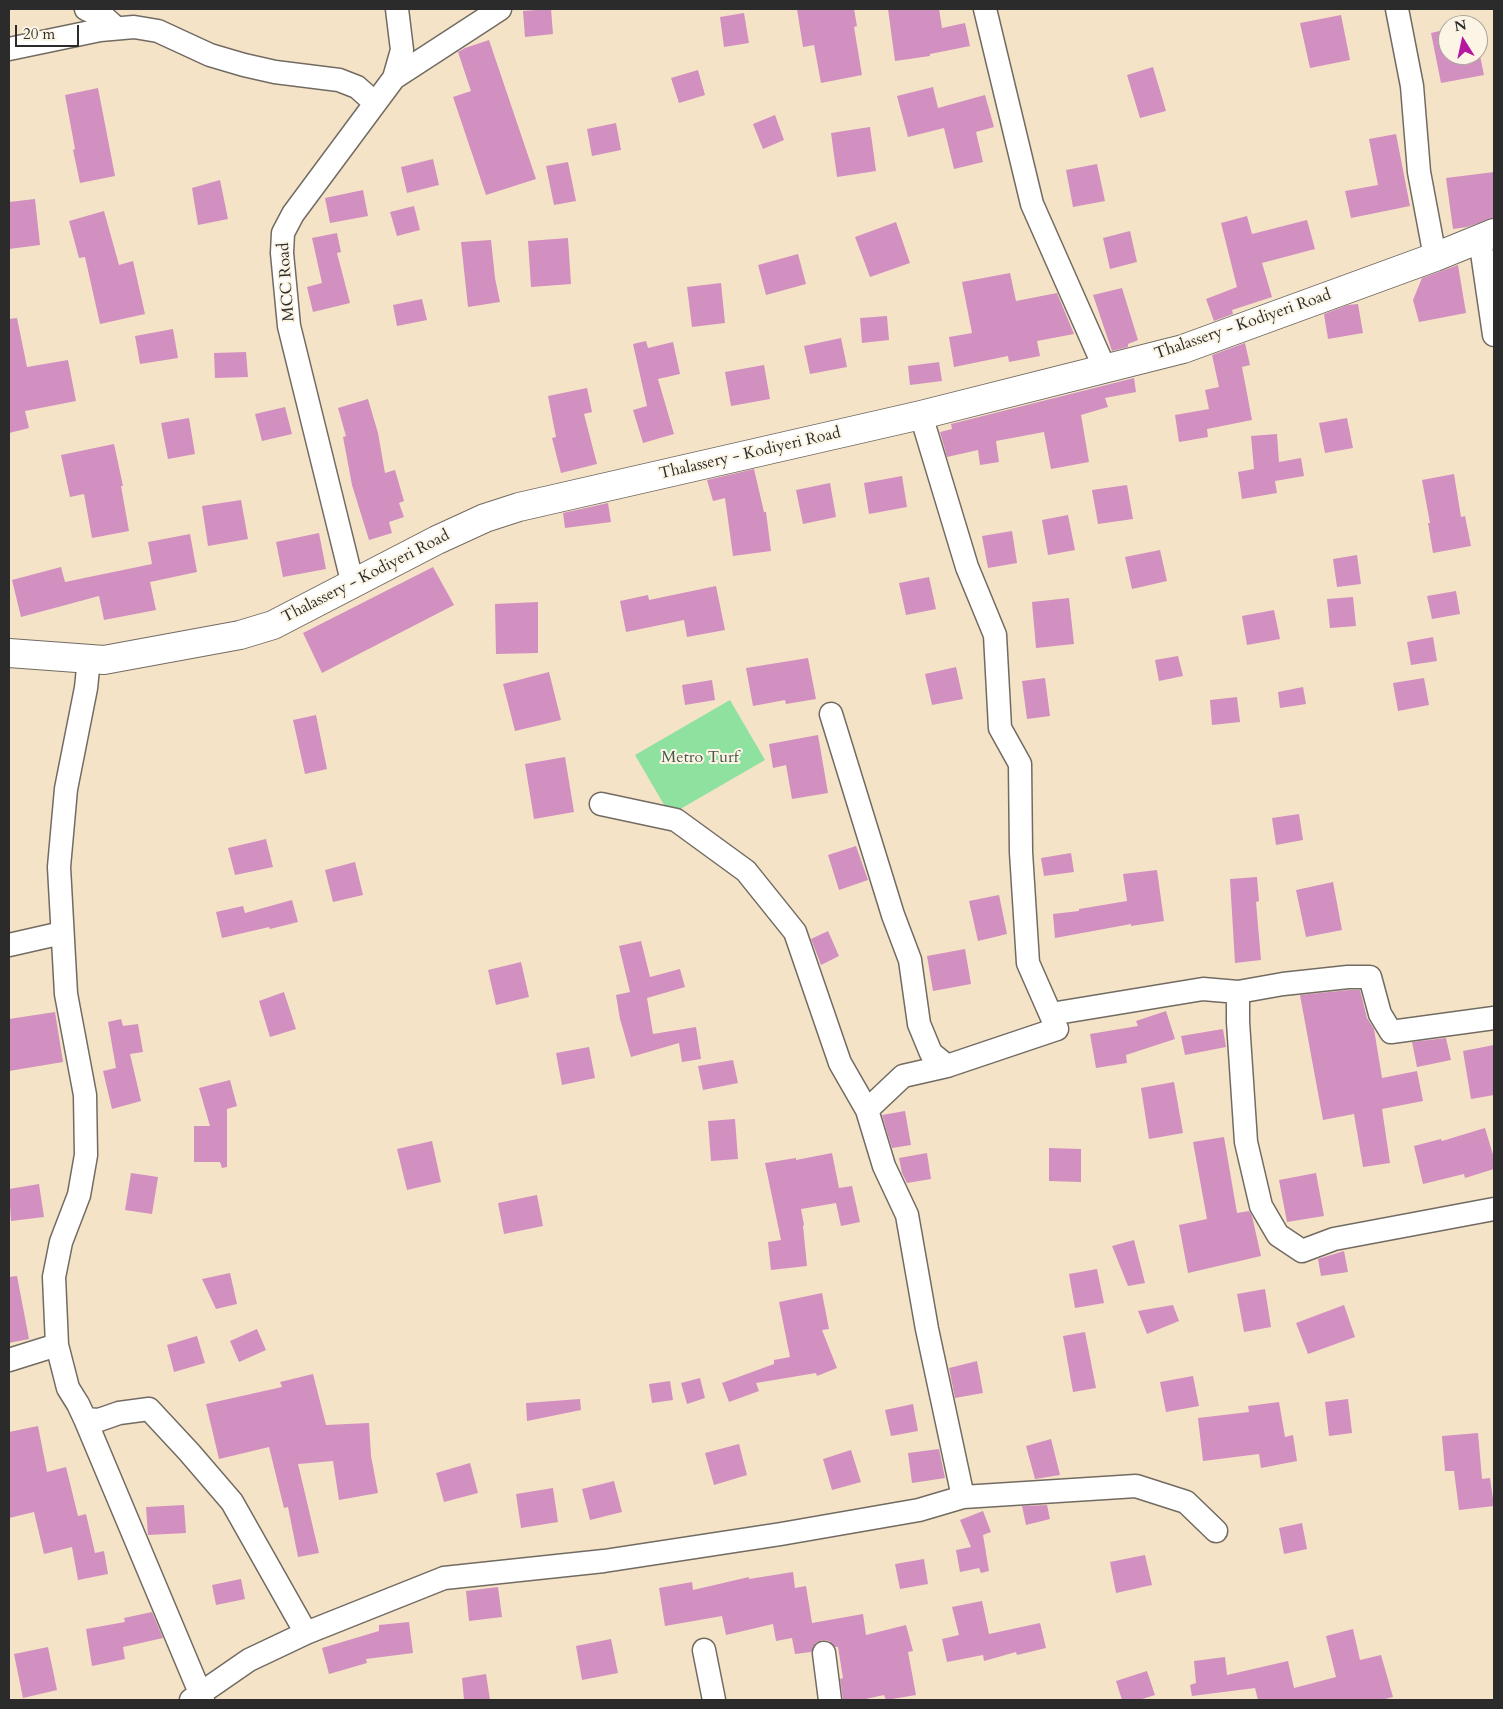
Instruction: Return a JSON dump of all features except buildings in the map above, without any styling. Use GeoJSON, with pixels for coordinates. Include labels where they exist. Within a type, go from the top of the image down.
{"type":"FeatureCollection","features":[{"type":"Feature","properties":{"kind":"main road","name":"Thalassery - Kodiyeri Road"},"geometry":{"type":"LineString","coordinates":[[9,653],[104,660],[240,635],[273,625],[437,540],[485,518],[519,507],[921,415],[1183,349],[1435,258],[1487,236]]}},
{"type":"Feature","properties":{"kind":"street"},"geometry":{"type":"LineString","coordinates":[[86,9],[105,18],[116,28]]}},
{"type":"Feature","properties":{"kind":"street","name":"MCC Road"},"geometry":{"type":"LineString","coordinates":[[353,585],[289,326],[282,253],[283,233],[293,214],[394,78],[402,50],[397,9]]}},
{"type":"Feature","properties":{"kind":"street"},"geometry":{"type":"LineString","coordinates":[[394,78],[500,9]]}},
{"type":"Feature","properties":{"kind":"street"},"geometry":{"type":"LineString","coordinates":[[985,9],[1032,204],[1105,369]]}},
{"type":"Feature","properties":{"kind":"street"},"geometry":{"type":"LineString","coordinates":[[1397,9],[1412,86],[1419,172],[1435,258]]}},
{"type":"Feature","properties":{"kind":"street"},"geometry":{"type":"LineString","coordinates":[[9,49],[116,28],[134,27],[158,31],[210,55],[244,65],[275,72],[339,80],[357,88],[375,103]]}},
{"type":"Feature","properties":{"kind":"street"},"geometry":{"type":"LineString","coordinates":[[1487,236],[1494,335]]}},
{"type":"Feature","properties":{"kind":"street"},"geometry":{"type":"LineString","coordinates":[[867,1110],[903,1076],[947,1066],[1057,1029],[1028,963],[1021,852],[1020,764],[1000,728],[995,635],[967,567],[921,415]]}},
{"type":"Feature","properties":{"kind":"street"},"geometry":{"type":"LineString","coordinates":[[89,659],[86,688],[66,790],[59,867],[66,994],[85,1095],[86,1155],[79,1195],[61,1242],[54,1277],[56,1345],[68,1388],[85,1419],[198,1698],[249,1660],[306,1633],[444,1578],[604,1561],[781,1534],[919,1510],[963,1497],[1136,1486],[1186,1502],[1216,1531]]}},
{"type":"Feature","properties":{"kind":"street"},"geometry":{"type":"LineString","coordinates":[[831,714],[872,848],[910,960],[919,1024],[931,1053],[947,1066]]}},
{"type":"Feature","properties":{"kind":"street"},"geometry":{"type":"LineString","coordinates":[[601,804],[676,820],[746,871],[795,932],[840,1063],[867,1110],[884,1166],[907,1215],[927,1329],[963,1497]]}},
{"type":"Feature","properties":{"kind":"street"},"geometry":{"type":"LineString","coordinates":[[9,945],[62,933]]}},
{"type":"Feature","properties":{"kind":"street"},"geometry":{"type":"LineString","coordinates":[[1051,1014],[1203,988],[1238,992],[1283,984],[1348,977],[1370,977],[1380,1014],[1391,1032],[1494,1018]]}},
{"type":"Feature","properties":{"kind":"street"},"geometry":{"type":"LineString","coordinates":[[1238,992],[1238,1022],[1246,1142],[1260,1206],[1278,1235],[1302,1251],[1334,1239],[1494,1209]]}},
{"type":"Feature","properties":{"kind":"street"},"geometry":{"type":"LineString","coordinates":[[9,1360],[56,1345]]}},
{"type":"Feature","properties":{"kind":"street"},"geometry":{"type":"LineString","coordinates":[[85,1419],[99,1420],[119,1413],[149,1409],[232,1502],[306,1633]]}},
{"type":"Feature","properties":{"kind":"street"},"geometry":{"type":"LineString","coordinates":[[704,1650],[714,1700]]}},
{"type":"Feature","properties":{"kind":"street"},"geometry":{"type":"LineString","coordinates":[[824,1653],[830,1700]]}},
{"type":"Feature","properties":{"kind":"green space","name":"Metro Turf"},"geometry":{"type":"Polygon","coordinates":[[[730,700],[765,760],[670,815],[635,755],[730,700]]]}}]}
